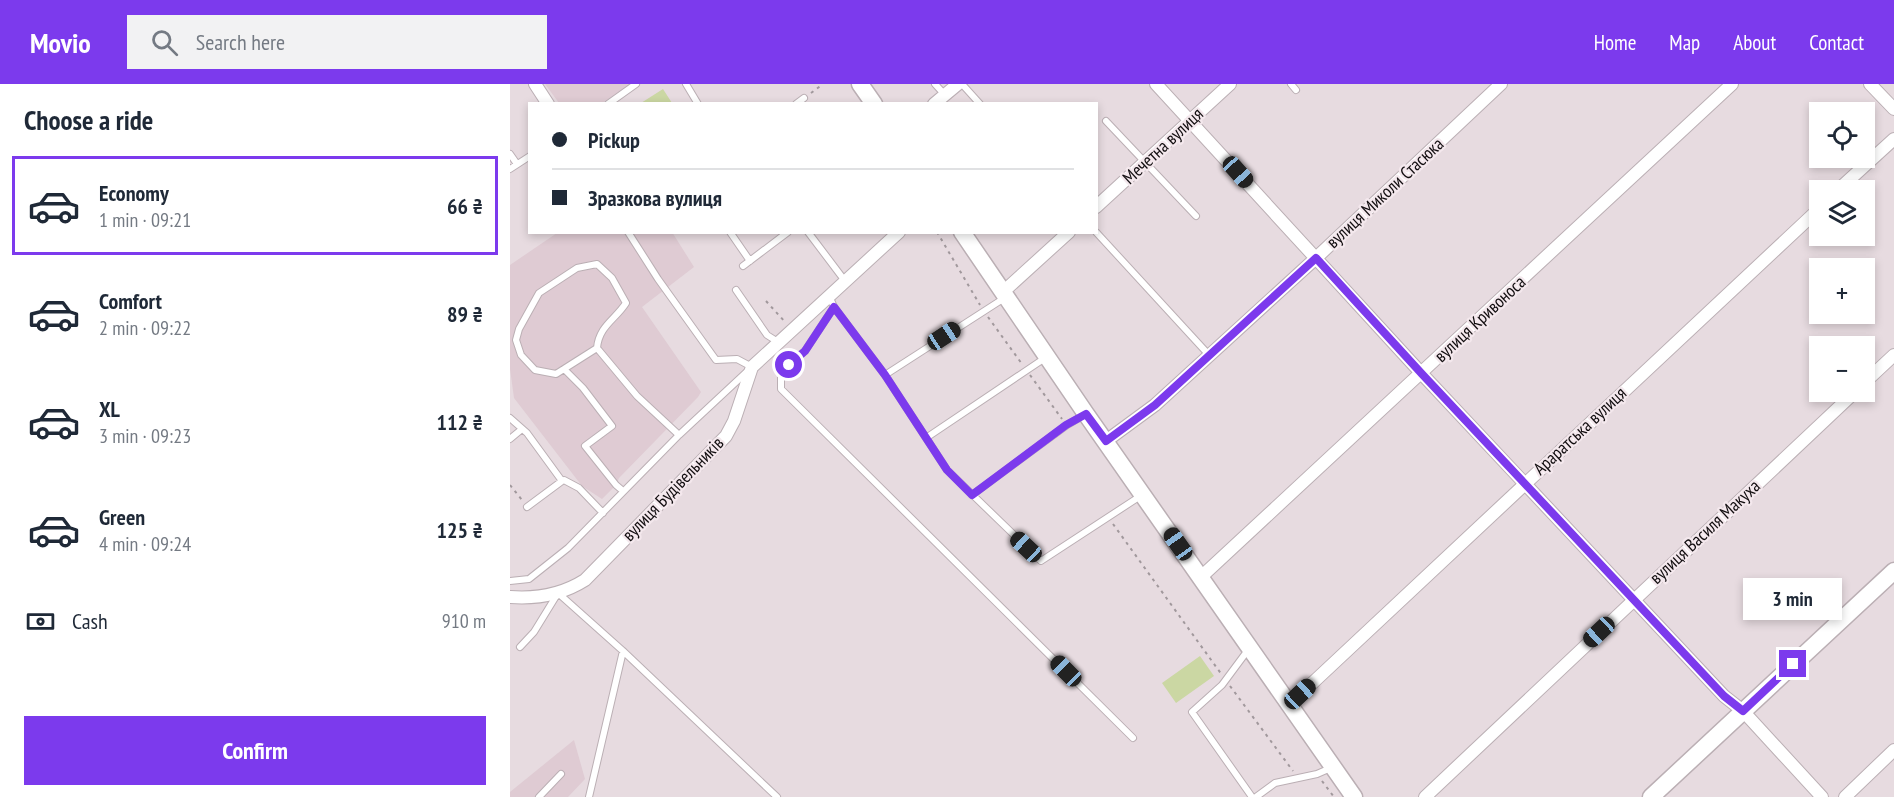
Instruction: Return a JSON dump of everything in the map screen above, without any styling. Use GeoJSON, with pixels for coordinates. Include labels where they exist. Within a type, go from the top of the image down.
{"type":"FeatureCollection","features":[{"type":"Feature","properties":{"kind":"main road"},"geometry":{"type":"LineString","coordinates":[[860,84],[873,102]]}},
{"type":"Feature","properties":{"kind":"main road"},"geometry":{"type":"LineString","coordinates":[[963,234],[1086,414],[1354,797]]}},
{"type":"Feature","properties":{"kind":"main road"},"geometry":{"type":"LineString","coordinates":[[1651,797],[1894,571]]}},
{"type":"Feature","properties":{"kind":"street"},"geometry":{"type":"LineString","coordinates":[[535,84],[547,102]]}},
{"type":"Feature","properties":{"kind":"street"},"geometry":{"type":"LineString","coordinates":[[937,102],[960,84]]}},
{"type":"Feature","properties":{"kind":"street"},"geometry":{"type":"LineString","coordinates":[[1156,84],[1422,374],[1724,696],[1743,711],[1822,797]]}},
{"type":"Feature","properties":{"kind":"street","name":"Мечетна вулиця"},"geometry":{"type":"LineString","coordinates":[[1098,205],[1230,84]]}},
{"type":"Feature","properties":{"kind":"street","name":"вулиця Миколи Стасюка"},"geometry":{"type":"LineString","coordinates":[[1106,441],[1155,405],[1501,84]]}},
{"type":"Feature","properties":{"kind":"street","name":"вулиця Кривоноса"},"geometry":{"type":"LineString","coordinates":[[1201,577],[1732,84]]}},
{"type":"Feature","properties":{"kind":"street"},"geometry":{"type":"LineString","coordinates":[[1870,84],[1894,109]]}},
{"type":"Feature","properties":{"kind":"street"},"geometry":{"type":"LineString","coordinates":[[1850,180],[1894,139]]}},
{"type":"Feature","properties":{"kind":"street","name":"Араратська вулиця"},"geometry":{"type":"LineString","coordinates":[[1290,704],[1809,218]]}},
{"type":"Feature","properties":{"kind":"street","name":"вулиця Будівельників"},"geometry":{"type":"LineString","coordinates":[[511,597],[527,598],[558,593],[585,579],[726,436],[734,422],[752,367],[791,330],[832,302],[845,281],[897,234]]}},
{"type":"Feature","properties":{"kind":"street"},"geometry":{"type":"LineString","coordinates":[[1005,295],[1067,234]]}},
{"type":"Feature","properties":{"kind":"street"},"geometry":{"type":"LineString","coordinates":[[1875,373],[1894,355]]}},
{"type":"Feature","properties":{"kind":"street","name":"вулиця Василя Макуха"},"geometry":{"type":"LineString","coordinates":[[1425,797],[1844,402]]}},
{"type":"Feature","properties":{"kind":"street"},"geometry":{"type":"LineString","coordinates":[[1845,797],[1894,750]]}},
{"type":"Feature","properties":{"kind":"lane"},"geometry":{"type":"LineString","coordinates":[[611,102],[636,84]]}},
{"type":"Feature","properties":{"kind":"lane"},"geometry":{"type":"LineString","coordinates":[[686,84],[698,102]]}},
{"type":"Feature","properties":{"kind":"lane"},"geometry":{"type":"LineString","coordinates":[[934,84],[945,96]]}},
{"type":"Feature","properties":{"kind":"lane"},"geometry":{"type":"LineString","coordinates":[[960,84],[978,102]]}},
{"type":"Feature","properties":{"kind":"lane"},"geometry":{"type":"LineString","coordinates":[[799,102],[807,96]]}},
{"type":"Feature","properties":{"kind":"lane"},"geometry":{"type":"LineString","coordinates":[[1106,121],[1196,216]]}},
{"type":"Feature","properties":{"kind":"lane"},"geometry":{"type":"LineString","coordinates":[[510,154],[517,164]]}},
{"type":"Feature","properties":{"kind":"lane"},"geometry":{"type":"LineString","coordinates":[[510,169],[528,157]]}},
{"type":"Feature","properties":{"kind":"lane"},"geometry":{"type":"LineString","coordinates":[[510,581],[529,579],[568,548],[679,435],[752,367],[737,359],[716,360],[658,279],[629,234]]}},
{"type":"Feature","properties":{"kind":"lane"},"geometry":{"type":"LineString","coordinates":[[731,234],[750,261]]}},
{"type":"Feature","properties":{"kind":"lane"},"geometry":{"type":"LineString","coordinates":[[743,266],[785,234]]}},
{"type":"Feature","properties":{"kind":"lane"},"geometry":{"type":"LineString","coordinates":[[810,234],[845,281]]}},
{"type":"Feature","properties":{"kind":"lane"},"geometry":{"type":"LineString","coordinates":[[1098,234],[1210,355]]}},
{"type":"Feature","properties":{"kind":"lane"},"geometry":{"type":"LineString","coordinates":[[597,348],[556,374],[535,370],[520,355],[516,340],[519,329],[539,293],[577,268],[597,264],[612,278],[626,303],[598,338],[597,348],[637,396],[679,435]]}},
{"type":"Feature","properties":{"kind":"lane"},"geometry":{"type":"LineString","coordinates":[[736,290],[767,334],[778,342]]}},
{"type":"Feature","properties":{"kind":"lane"},"geometry":{"type":"LineString","coordinates":[[885,375],[1005,295]]}},
{"type":"Feature","properties":{"kind":"lane"},"geometry":{"type":"LineString","coordinates":[[1133,738],[781,389],[781,376],[789,365],[805,351],[832,302],[885,375],[947,470],[1041,561],[1143,494]]}},
{"type":"Feature","properties":{"kind":"lane"},"geometry":{"type":"LineString","coordinates":[[926,438],[1047,357]]}},
{"type":"Feature","properties":{"kind":"lane"},"geometry":{"type":"LineString","coordinates":[[564,369],[583,388],[612,426],[585,446],[623,491]]}},
{"type":"Feature","properties":{"kind":"lane"},"geometry":{"type":"LineString","coordinates":[[972,495],[1066,425],[1086,414]]}},
{"type":"Feature","properties":{"kind":"lane"},"geometry":{"type":"LineString","coordinates":[[510,418],[522,429],[562,481],[579,488],[603,513]]}},
{"type":"Feature","properties":{"kind":"lane"},"geometry":{"type":"LineString","coordinates":[[510,439],[522,429]]}},
{"type":"Feature","properties":{"kind":"lane"},"geometry":{"type":"LineString","coordinates":[[527,507],[562,481]]}},
{"type":"Feature","properties":{"kind":"lane"},"geometry":{"type":"LineString","coordinates":[[520,647],[534,632],[558,593],[623,651],[777,797]]}},
{"type":"Feature","properties":{"kind":"lane"},"geometry":{"type":"LineString","coordinates":[[1251,648],[1226,680],[1192,712],[1254,797],[1275,783],[1317,774],[1333,766]]}},
{"type":"Feature","properties":{"kind":"lane"},"geometry":{"type":"LineString","coordinates":[[589,797],[623,651]]}},
{"type":"Feature","properties":{"kind":"lane"},"geometry":{"type":"LineString","coordinates":[[539,797],[561,774]]}},
{"type":"Feature","properties":{"kind":"path"},"geometry":{"type":"LineString","coordinates":[[807,96],[823,84]]}},
{"type":"Feature","properties":{"kind":"path"},"geometry":{"type":"LineString","coordinates":[[938,234],[983,310],[1066,425]]}},
{"type":"Feature","properties":{"kind":"path"},"geometry":{"type":"LineString","coordinates":[[766,301],[791,330]]}},
{"type":"Feature","properties":{"kind":"path"},"geometry":{"type":"LineString","coordinates":[[510,485],[527,507]]}},
{"type":"Feature","properties":{"kind":"path"},"geometry":{"type":"LineString","coordinates":[[1108,518],[1298,778]]}},
{"type":"Feature","properties":{"kind":"path"},"geometry":{"type":"LineString","coordinates":[[1317,774],[1334,797]]}},
{"type":"Feature","properties":{"kind":"shaded area"},"geometry":{"type":"Polygon","coordinates":[[[545,84],[630,84],[604,102],[558,102],[545,84]]]}},
{"type":"Feature","properties":{"kind":"shaded area"},"geometry":{"type":"Polygon","coordinates":[[[556,234],[673,234],[694,267],[642,307],[701,392],[602,499],[582,486],[514,398],[510,369],[510,265],[556,234]]]}},
{"type":"Feature","properties":{"kind":"shaded area"},"geometry":{"type":"Polygon","coordinates":[[[574,740],[585,779],[568,797],[510,797],[510,792],[574,740]]]}},
{"type":"Feature","properties":{"kind":"green space"},"geometry":{"type":"Polygon","coordinates":[[[663,89],[671,102],[643,102],[663,89]]]}},
{"type":"Feature","properties":{"kind":"green space"},"geometry":{"type":"Polygon","coordinates":[[[1200,656],[1214,676],[1176,703],[1162,683],[1200,656]]]}},
{"type":"Feature","properties":{"kind":"route"},"geometry":{"type":"LineString","coordinates":[[789,365],[805,351],[834,307],[885,375],[947,470],[972,495],[1066,425],[1086,414],[1106,441],[1155,405],[1316,258],[1724,696],[1743,711],[1793,664]]}}]}
